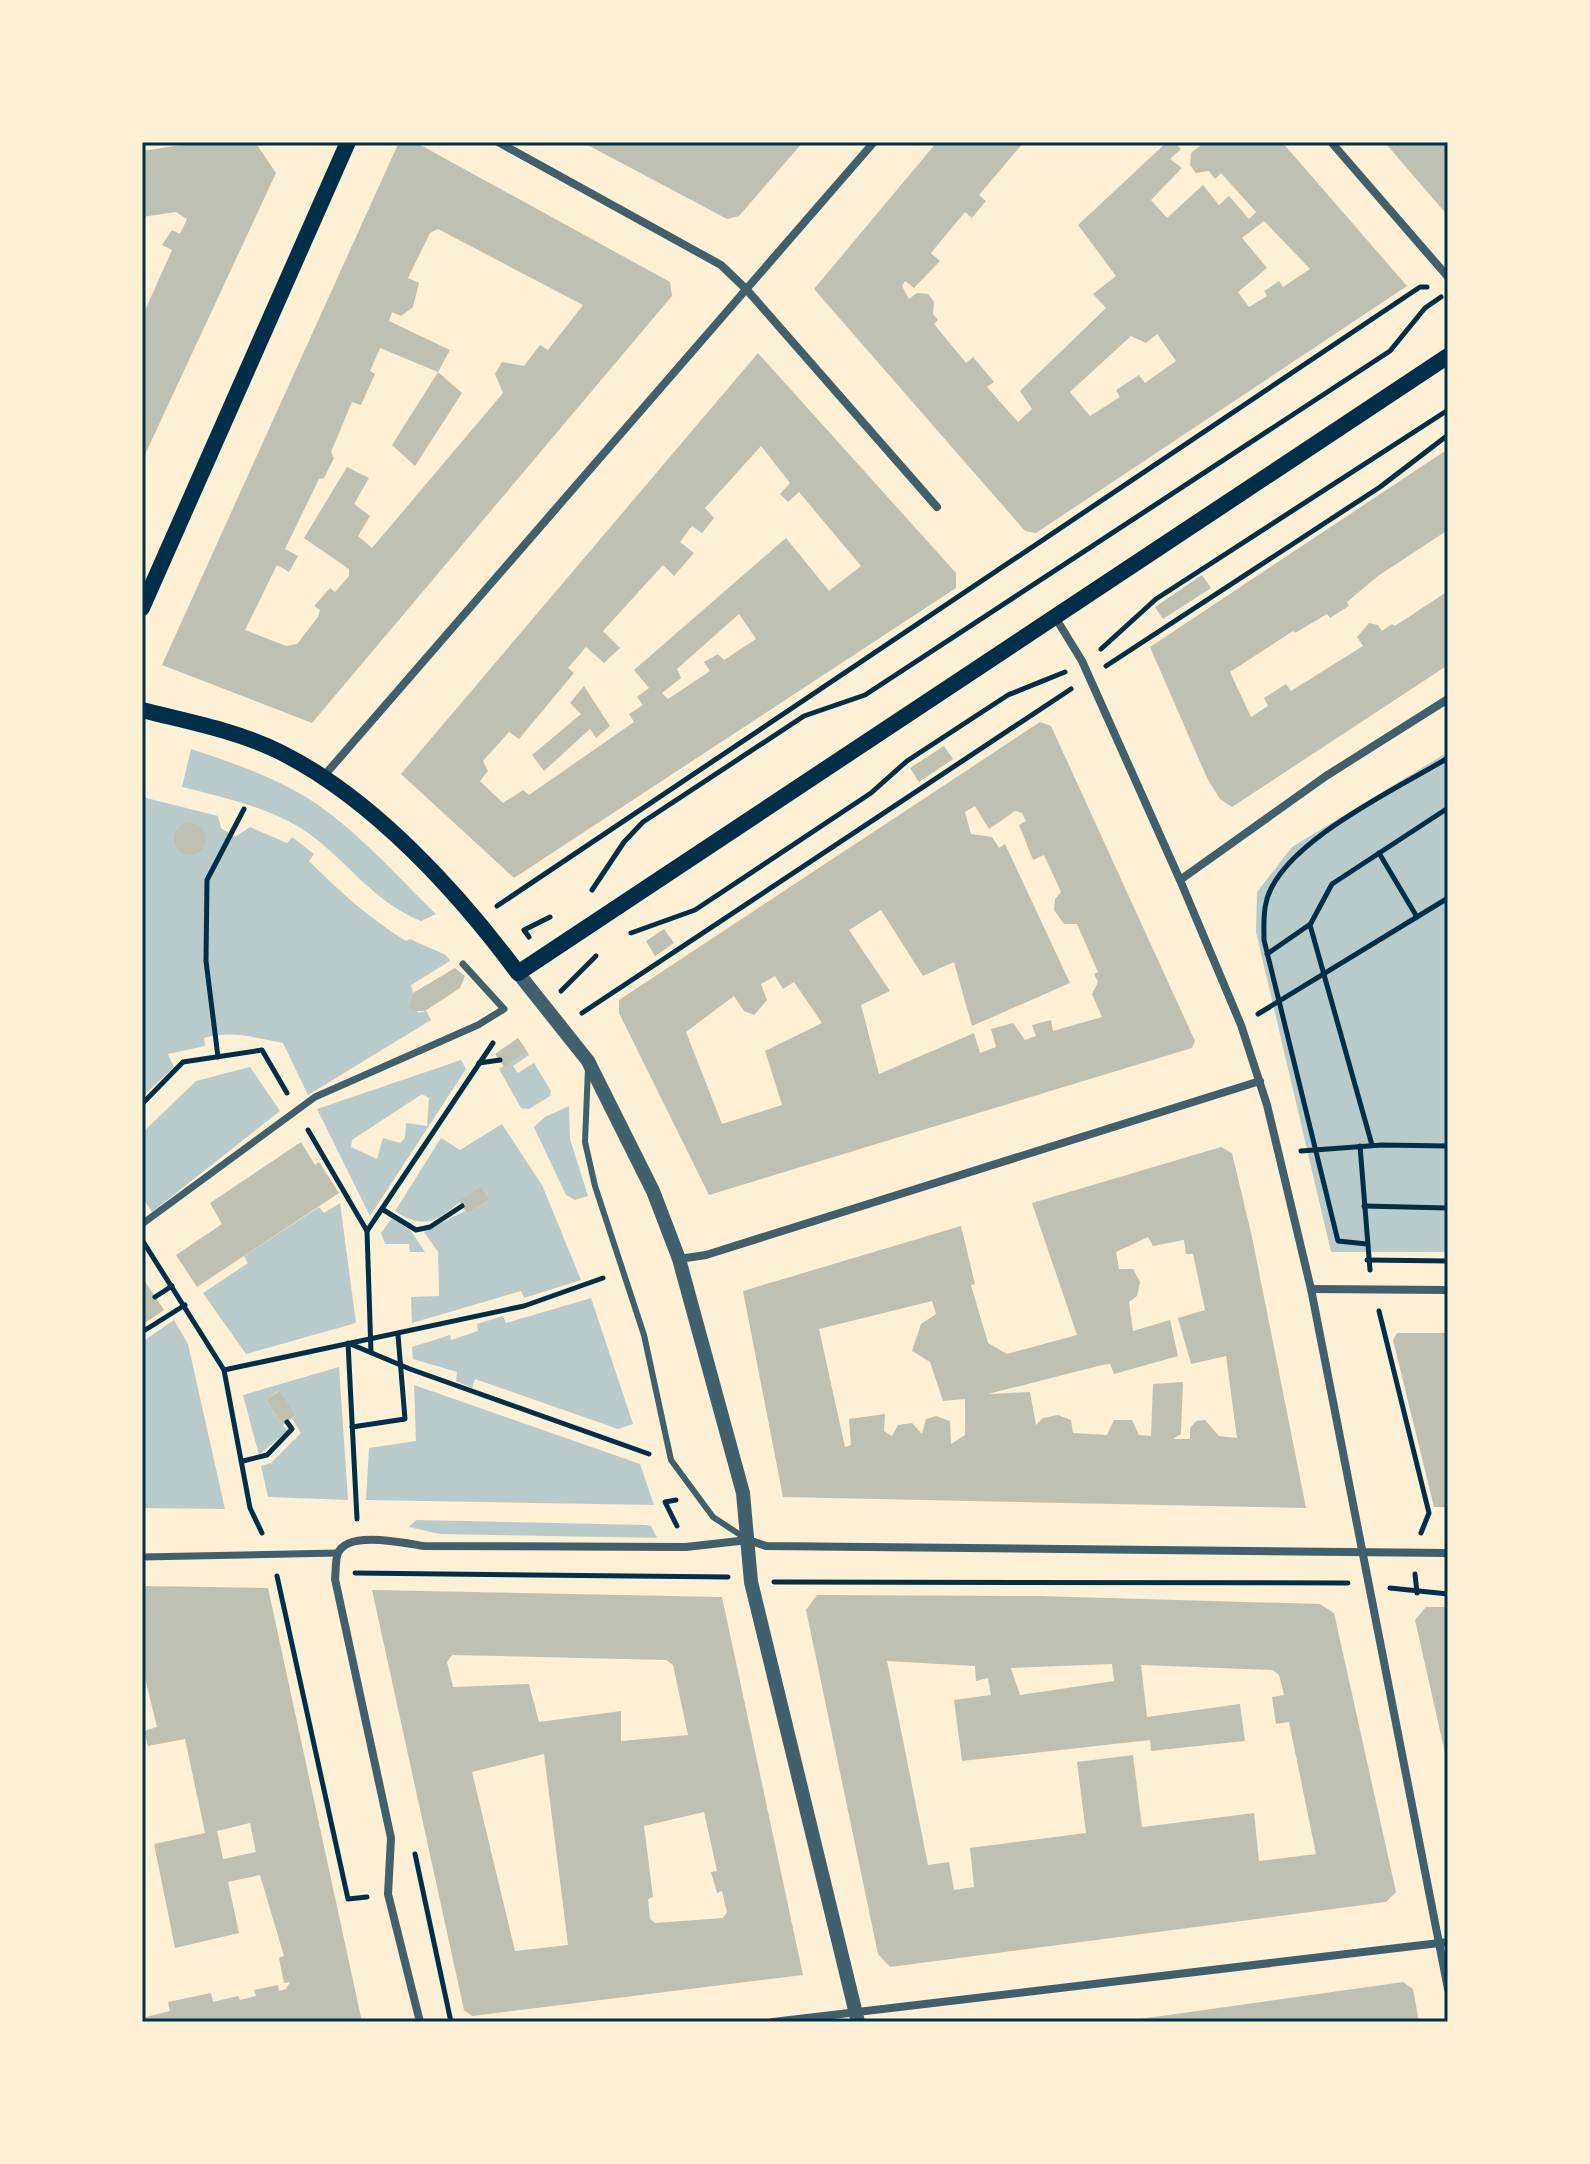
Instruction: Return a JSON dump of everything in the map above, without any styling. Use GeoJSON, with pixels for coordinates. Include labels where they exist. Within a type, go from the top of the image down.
{"type":"FeatureCollection","features":[{"type":"Feature","properties":{"kind":"main road"},"geometry":{"type":"LineString","coordinates":[[142,608],[348,142]]}},
{"type":"Feature","properties":{"kind":"main road"},"geometry":{"type":"LineString","coordinates":[[142,710],[233,733],[282,753],[323,778],[388,831],[482,925],[518,973],[1448,356]]}},
{"type":"Feature","properties":{"kind":"street"},"geometry":{"type":"LineString","coordinates":[[498,142],[721,265],[747,290],[937,507]]}},
{"type":"Feature","properties":{"kind":"street"},"geometry":{"type":"LineString","coordinates":[[323,778],[874,142]]}},
{"type":"Feature","properties":{"kind":"street"},"geometry":{"type":"LineString","coordinates":[[1331,142],[1448,277]]}},
{"type":"Feature","properties":{"kind":"street"},"geometry":{"type":"LineString","coordinates":[[1055,617],[1082,661],[1180,880],[1241,1025],[1260,1081],[1280,1152],[1311,1289],[1366,1583],[1448,1989]]}},
{"type":"Feature","properties":{"kind":"street"},"geometry":{"type":"LineString","coordinates":[[1180,880],[1326,776],[1448,699]]}},
{"type":"Feature","properties":{"kind":"street"},"geometry":{"type":"LineString","coordinates":[[142,1224],[315,1097],[478,1025],[504,1009],[463,964]]}},
{"type":"Feature","properties":{"kind":"street"},"geometry":{"type":"LineString","coordinates":[[518,973],[588,1061],[653,1191],[679,1259],[743,1493],[751,1582],[857,2017]]}},
{"type":"Feature","properties":{"kind":"street"},"geometry":{"type":"LineString","coordinates":[[679,1259],[706,1255],[1260,1081]]}},
{"type":"Feature","properties":{"kind":"street"},"geometry":{"type":"LineString","coordinates":[[1311,1289],[1448,1290]]}},
{"type":"Feature","properties":{"kind":"street"},"geometry":{"type":"LineString","coordinates":[[142,1557],[338,1553],[358,1540],[424,1546],[686,1547],[748,1540],[766,1546],[1448,1553]]}},
{"type":"Feature","properties":{"kind":"street"},"geometry":{"type":"LineString","coordinates":[[338,1553],[337,1588],[391,1838],[388,1894],[420,2022]]}},
{"type":"Feature","properties":{"kind":"street"},"geometry":{"type":"LineString","coordinates":[[773,2022],[857,2017],[1448,1942]]}},
{"type":"Feature","properties":{"kind":"lane"},"geometry":{"type":"LineString","coordinates":[[588,1061],[585,1142],[595,1186],[644,1335],[671,1460],[713,1517],[748,1540]]}},
{"type":"Feature","properties":{"kind":"path"},"geometry":{"type":"LineString","coordinates":[[482,925],[500,902],[513,893],[984,582],[1420,287],[1434,287]]}},
{"type":"Feature","properties":{"kind":"path"},"geometry":{"type":"LineString","coordinates":[[581,899],[598,883],[624,842],[643,822],[804,716],[865,695],[1390,351],[1425,308],[1448,291]]}},
{"type":"Feature","properties":{"kind":"path"},"geometry":{"type":"LineString","coordinates":[[624,936],[695,910],[871,793],[907,761],[1008,695],[1055,679],[1118,636],[1156,599],[1448,410]]}},
{"type":"Feature","properties":{"kind":"path"},"geometry":{"type":"LineString","coordinates":[[542,1004],[574,1018],[1380,487],[1448,435]]}},
{"type":"Feature","properties":{"kind":"path"},"geometry":{"type":"LineString","coordinates":[[1367,1244],[1338,1241],[1264,940],[1266,901],[1285,866],[1307,844],[1448,758]]}},
{"type":"Feature","properties":{"kind":"path"},"geometry":{"type":"LineString","coordinates":[[1267,954],[1310,925],[1332,884],[1448,808]]}},
{"type":"Feature","properties":{"kind":"path"},"geometry":{"type":"LineString","coordinates":[[218,1057],[206,961],[207,880],[244,809]]}},
{"type":"Feature","properties":{"kind":"path"},"geometry":{"type":"LineString","coordinates":[[1379,853],[1417,917]]}},
{"type":"Feature","properties":{"kind":"path"},"geometry":{"type":"LineString","coordinates":[[1241,1025],[1448,898]]}},
{"type":"Feature","properties":{"kind":"path"},"geometry":{"type":"LineString","coordinates":[[524,930],[557,913]]}},
{"type":"Feature","properties":{"kind":"path"},"geometry":{"type":"LineString","coordinates":[[1310,925],[1372,1145]]}},
{"type":"Feature","properties":{"kind":"path"},"geometry":{"type":"LineString","coordinates":[[559,993],[598,954]]}},
{"type":"Feature","properties":{"kind":"path"},"geometry":{"type":"LineString","coordinates":[[142,1104],[183,1062],[262,1050],[367,1231],[371,1353]]}},
{"type":"Feature","properties":{"kind":"path"},"geometry":{"type":"LineString","coordinates":[[367,1231],[478,1063],[500,1060]]}},
{"type":"Feature","properties":{"kind":"path"},"geometry":{"type":"LineString","coordinates":[[1280,1152],[1372,1145],[1448,1146]]}},
{"type":"Feature","properties":{"kind":"path"},"geometry":{"type":"LineString","coordinates":[[1360,1146],[1367,1260],[1429,1513],[1414,1552],[1417,1593]]}},
{"type":"Feature","properties":{"kind":"path"},"geometry":{"type":"LineString","coordinates":[[382,1209],[416,1230],[430,1227],[462,1206]]}},
{"type":"Feature","properties":{"kind":"path"},"geometry":{"type":"LineString","coordinates":[[1364,1206],[1448,1208]]}},
{"type":"Feature","properties":{"kind":"path"},"geometry":{"type":"LineString","coordinates":[[1367,1260],[1448,1261]]}},
{"type":"Feature","properties":{"kind":"path"},"geometry":{"type":"LineString","coordinates":[[224,1370],[524,1306],[596,1283],[612,1272]]}},
{"type":"Feature","properties":{"kind":"path"},"geometry":{"type":"LineString","coordinates":[[155,1297],[172,1286]]}},
{"type":"Feature","properties":{"kind":"path"},"geometry":{"type":"LineString","coordinates":[[142,1332],[185,1305]]}},
{"type":"Feature","properties":{"kind":"path"},"geometry":{"type":"LineString","coordinates":[[352,1427],[405,1419],[398,1335]]}},
{"type":"Feature","properties":{"kind":"path"},"geometry":{"type":"LineString","coordinates":[[348,1343],[402,1366],[658,1457]]}},
{"type":"Feature","properties":{"kind":"path"},"geometry":{"type":"LineString","coordinates":[[348,1343],[358,1540]]}},
{"type":"Feature","properties":{"kind":"path"},"geometry":{"type":"LineString","coordinates":[[243,1461],[267,1455],[292,1429],[287,1422]]}},
{"type":"Feature","properties":{"kind":"path"},"geometry":{"type":"LineString","coordinates":[[354,1573],[725,1577],[751,1582],[1366,1583],[1417,1593],[1448,1594]]}},
{"type":"Feature","properties":{"kind":"shaded area"},"geometry":{"type":"Polygon","coordinates":[[[191,749],[265,776],[324,809],[390,867],[436,914],[421,921],[387,902],[315,838],[286,820],[242,803],[182,787],[191,749]]]}},
{"type":"Feature","properties":{"kind":"shaded area"},"geometry":{"type":"Polygon","coordinates":[[[1448,752],[1448,1252],[1331,1252],[1256,932],[1257,892],[1292,847],[1448,752]]]}},
{"type":"Feature","properties":{"kind":"shaded area"},"geometry":{"type":"Polygon","coordinates":[[[142,797],[218,816],[221,828],[235,837],[250,827],[287,843],[292,837],[314,854],[309,861],[368,914],[406,941],[410,939],[446,955],[450,961],[411,985],[413,993],[409,1005],[419,1013],[426,1011],[431,1020],[308,1095],[283,1043],[234,1035],[204,1038],[205,1046],[168,1054],[174,1067],[142,1097],[142,797]]]}},
{"type":"Feature","properties":{"kind":"shaded area"},"geometry":{"type":"Polygon","coordinates":[[[527,1051],[529,1055],[513,1066],[518,1073],[534,1063],[551,1091],[550,1096],[529,1109],[521,1108],[499,1069],[527,1051]]]}},
{"type":"Feature","properties":{"kind":"shaded area"},"geometry":{"type":"Polygon","coordinates":[[[461,1060],[466,1069],[370,1216],[317,1109],[461,1060]],[[422,1094],[352,1140],[351,1147],[377,1159],[383,1138],[400,1143],[405,1138],[406,1123],[427,1126],[429,1098],[422,1094]]]}},
{"type":"Feature","properties":{"kind":"shaded area"},"geometry":{"type":"Polygon","coordinates":[[[250,1067],[280,1111],[152,1212],[142,1197],[142,1133],[196,1081],[250,1067]]]}},
{"type":"Feature","properties":{"kind":"shaded area"},"geometry":{"type":"Polygon","coordinates":[[[569,1106],[570,1139],[588,1196],[575,1200],[566,1195],[534,1127],[545,1117],[569,1106]]]}},
{"type":"Feature","properties":{"kind":"shaded area"},"geometry":{"type":"Polygon","coordinates":[[[502,1124],[542,1185],[581,1280],[524,1298],[521,1291],[412,1323],[411,1297],[439,1296],[438,1252],[424,1232],[465,1211],[467,1214],[490,1199],[481,1186],[450,1210],[431,1220],[409,1219],[395,1211],[441,1138],[460,1150],[502,1124]]]}},
{"type":"Feature","properties":{"kind":"shaded area"},"geometry":{"type":"Polygon","coordinates":[[[340,1203],[356,1323],[246,1354],[203,1293],[248,1263],[244,1256],[319,1207],[324,1213],[340,1203]]]}},
{"type":"Feature","properties":{"kind":"shaded area"},"geometry":{"type":"Polygon","coordinates":[[[392,1218],[411,1231],[425,1252],[410,1252],[409,1244],[385,1244],[381,1233],[392,1218]]]}},
{"type":"Feature","properties":{"kind":"shaded area"},"geometry":{"type":"Polygon","coordinates":[[[591,1298],[633,1424],[618,1429],[475,1379],[472,1388],[456,1381],[457,1372],[413,1359],[412,1347],[450,1335],[451,1340],[478,1331],[477,1324],[503,1316],[506,1323],[591,1298]]]}},
{"type":"Feature","properties":{"kind":"shaded area"},"geometry":{"type":"Polygon","coordinates":[[[174,1320],[188,1344],[225,1509],[142,1508],[142,1342],[174,1320]]]}},
{"type":"Feature","properties":{"kind":"shaded area"},"geometry":{"type":"Polygon","coordinates":[[[339,1367],[348,1500],[268,1497],[261,1466],[271,1463],[301,1433],[292,1419],[296,1415],[278,1391],[266,1400],[287,1431],[259,1455],[243,1395],[339,1367]]]}},
{"type":"Feature","properties":{"kind":"shaded area"},"geometry":{"type":"Polygon","coordinates":[[[414,1385],[640,1464],[654,1505],[366,1500],[369,1448],[416,1441],[414,1385]]]}},
{"type":"Feature","properties":{"kind":"shaded area"},"geometry":{"type":"Polygon","coordinates":[[[416,1520],[646,1525],[651,1526],[657,1538],[440,1534],[409,1527],[416,1520]]]}},
{"type":"Feature","properties":{"kind":"building"},"geometry":{"type":"Polygon","coordinates":[[[201,142],[255,142],[276,173],[142,461],[142,317],[172,250],[162,245],[172,230],[180,234],[187,219],[176,212],[142,217],[142,151],[201,142]]]}},
{"type":"Feature","properties":{"kind":"building"},"geometry":{"type":"Polygon","coordinates":[[[399,142],[415,142],[670,282],[672,296],[312,723],[162,665],[399,142]],[[438,229],[430,233],[408,278],[419,283],[413,307],[401,316],[392,312],[389,321],[450,350],[438,372],[380,348],[370,371],[375,374],[361,405],[352,402],[331,452],[334,458],[324,478],[319,479],[285,549],[298,556],[289,572],[277,565],[245,630],[286,646],[297,644],[318,617],[320,610],[314,606],[330,588],[335,592],[349,576],[349,569],[304,538],[347,467],[369,478],[354,504],[370,516],[358,536],[372,548],[503,393],[495,374],[502,362],[524,366],[540,345],[548,350],[583,305],[438,229]]]}},
{"type":"Feature","properties":{"kind":"building"},"geometry":{"type":"Polygon","coordinates":[[[582,142],[803,142],[739,216],[727,219],[582,142]]]}},
{"type":"Feature","properties":{"kind":"building"},"geometry":{"type":"Polygon","coordinates":[[[937,142],[1024,142],[979,195],[986,201],[972,218],[965,212],[931,253],[940,261],[914,288],[905,281],[902,286],[909,299],[917,293],[928,294],[934,302],[933,314],[938,320],[934,324],[966,363],[973,357],[994,382],[987,387],[1018,422],[1032,409],[1020,391],[1106,308],[1093,294],[1116,276],[1078,225],[1167,142],[1174,142],[1181,149],[1170,159],[1182,168],[1151,200],[1167,218],[1203,185],[1219,205],[1229,196],[1249,219],[1256,212],[1221,173],[1215,179],[1209,171],[1196,173],[1190,165],[1191,153],[1201,145],[1198,142],[1282,142],[1407,286],[1036,533],[1025,531],[814,289],[937,142]],[[1264,221],[1242,238],[1267,268],[1238,292],[1249,307],[1267,296],[1264,291],[1279,281],[1283,287],[1310,269],[1264,221]],[[1157,334],[1146,343],[1131,336],[1070,392],[1090,416],[1120,397],[1116,390],[1139,375],[1145,383],[1176,361],[1157,334]]]}},
{"type":"Feature","properties":{"kind":"building"},"geometry":{"type":"Polygon","coordinates":[[[1384,142],[1448,142],[1448,216],[1387,145],[1384,142]]]}},
{"type":"Feature","properties":{"kind":"building"},"geometry":{"type":"Polygon","coordinates":[[[758,353],[956,573],[956,588],[514,878],[401,774],[758,353]],[[761,446],[705,508],[714,518],[702,533],[692,526],[680,542],[694,553],[674,576],[663,565],[603,631],[620,648],[604,663],[586,647],[568,668],[574,673],[519,739],[509,732],[483,761],[488,771],[480,781],[503,803],[523,790],[529,795],[634,722],[629,714],[643,705],[637,697],[649,688],[634,670],[786,538],[829,591],[861,566],[799,492],[788,502],[780,494],[790,483],[761,446]],[[739,614],[677,669],[681,678],[662,693],[668,699],[710,671],[704,662],[718,654],[724,660],[756,639],[739,614]]]}},
{"type":"Feature","properties":{"kind":"building"},"geometry":{"type":"Polygon","coordinates":[[[438,372],[462,393],[415,466],[392,445],[438,372]]]}},
{"type":"Feature","properties":{"kind":"building"},"geometry":{"type":"Polygon","coordinates":[[[1448,449],[1448,530],[1378,576],[1347,602],[1349,606],[1330,618],[1327,614],[1295,633],[1293,631],[1230,672],[1251,717],[1268,706],[1264,698],[1286,684],[1291,691],[1363,646],[1357,637],[1369,623],[1378,625],[1382,631],[1392,624],[1395,626],[1448,591],[1448,665],[1232,807],[1220,799],[1207,778],[1150,647],[1448,449]]]}},
{"type":"Feature","properties":{"kind":"building"},"geometry":{"type":"Polygon","coordinates":[[[1202,575],[1211,588],[1163,619],[1155,607],[1202,575]]]}},
{"type":"Feature","properties":{"kind":"building"},"geometry":{"type":"Polygon","coordinates":[[[584,686],[610,726],[596,738],[590,729],[544,771],[532,755],[581,714],[570,703],[584,686]]]}},
{"type":"Feature","properties":{"kind":"building"},"geometry":{"type":"Polygon","coordinates":[[[1040,722],[1051,726],[1195,1041],[1192,1048],[709,1195],[619,1013],[619,1000],[1040,722]],[[975,806],[965,812],[971,834],[992,837],[999,848],[1005,844],[1070,983],[972,1026],[954,962],[923,976],[881,910],[849,930],[890,991],[861,1005],[879,1074],[974,1033],[980,1053],[996,1047],[991,1029],[1013,1023],[1025,1040],[1036,1036],[1032,1025],[1051,1020],[1053,1031],[1102,1017],[1092,994],[1098,982],[1094,974],[1098,972],[1077,924],[1064,924],[1054,910],[1055,899],[1061,892],[1044,855],[1033,860],[1019,825],[1026,821],[1022,813],[1015,811],[989,829],[975,806]],[[775,976],[761,984],[767,1000],[754,1015],[744,1011],[734,996],[686,1032],[722,1124],[782,1105],[765,1051],[822,1023],[794,982],[783,989],[775,976]]]}},
{"type":"Feature","properties":{"kind":"building"},"geometry":{"type":"Polygon","coordinates":[[[944,746],[953,759],[919,782],[910,768],[944,746]]]}},
{"type":"Feature","properties":{"kind":"building"},"geometry":{"type":"Polygon","coordinates":[[[190,823],[202,827],[206,839],[202,851],[190,855],[178,851],[174,839],[178,827],[190,823]]]}},
{"type":"Feature","properties":{"kind":"building"},"geometry":{"type":"Polygon","coordinates":[[[664,929],[674,943],[655,956],[646,941],[664,929]]]}},
{"type":"Feature","properties":{"kind":"building"},"geometry":{"type":"Polygon","coordinates":[[[455,968],[465,976],[460,988],[425,1011],[412,1011],[409,1005],[413,993],[455,968]]]}},
{"type":"Feature","properties":{"kind":"building"},"geometry":{"type":"Polygon","coordinates":[[[518,1038],[527,1051],[504,1067],[495,1054],[518,1038]]]}},
{"type":"Feature","properties":{"kind":"building"},"geometry":{"type":"Polygon","coordinates":[[[301,1142],[315,1165],[319,1162],[339,1193],[197,1287],[176,1255],[222,1224],[210,1203],[301,1142]]]}},
{"type":"Feature","properties":{"kind":"building"},"geometry":{"type":"Polygon","coordinates":[[[1221,1147],[1232,1153],[1252,1237],[1306,1508],[783,1497],[743,1291],[961,1226],[975,1284],[971,1285],[988,1343],[1007,1354],[1077,1335],[1032,1203],[1221,1147]],[[1148,1237],[1116,1252],[1119,1269],[1133,1269],[1140,1282],[1137,1296],[1129,1302],[1133,1331],[1170,1320],[1178,1356],[1114,1374],[1110,1364],[1102,1365],[988,1394],[1030,1392],[1036,1425],[1043,1418],[1058,1415],[1071,1420],[1073,1433],[1107,1435],[1114,1420],[1132,1420],[1139,1435],[1151,1436],[1153,1384],[1183,1382],[1181,1434],[1173,1439],[1190,1439],[1190,1428],[1196,1421],[1205,1420],[1219,1436],[1237,1438],[1226,1356],[1191,1364],[1178,1318],[1205,1310],[1193,1254],[1186,1254],[1184,1240],[1153,1246],[1148,1237]],[[932,1301],[819,1329],[845,1447],[851,1445],[849,1419],[885,1414],[884,1431],[892,1436],[898,1425],[912,1423],[922,1434],[926,1419],[936,1416],[950,1421],[951,1444],[965,1435],[965,1399],[943,1401],[930,1362],[912,1351],[921,1324],[936,1314],[932,1301]]]}},
{"type":"Feature","properties":{"kind":"building"},"geometry":{"type":"Polygon","coordinates":[[[481,1186],[490,1199],[467,1214],[459,1201],[481,1186]]]}},
{"type":"Feature","properties":{"kind":"building"},"geometry":{"type":"Polygon","coordinates":[[[142,1277],[164,1310],[142,1325],[142,1277]]]}},
{"type":"Feature","properties":{"kind":"building"},"geometry":{"type":"Polygon","coordinates":[[[1397,1333],[1448,1333],[1448,1507],[1434,1507],[1393,1340],[1397,1333]]]}},
{"type":"Feature","properties":{"kind":"building"},"geometry":{"type":"Polygon","coordinates":[[[279,1391],[296,1415],[283,1425],[266,1400],[279,1391]]]}},
{"type":"Feature","properties":{"kind":"building"},"geometry":{"type":"Polygon","coordinates":[[[142,1586],[268,1588],[362,2022],[142,2022],[142,2018],[170,2011],[168,2002],[211,1993],[213,2002],[238,1996],[240,2000],[256,1996],[254,1990],[278,1985],[279,1991],[286,1989],[290,1982],[284,1983],[279,1958],[284,1956],[260,1875],[228,1882],[239,1933],[175,1948],[154,1844],[205,1833],[185,1739],[148,1746],[144,1731],[157,1727],[143,1670],[142,1586]],[[250,1823],[217,1831],[223,1859],[256,1852],[250,1823]]]}},
{"type":"Feature","properties":{"kind":"building"},"geometry":{"type":"Polygon","coordinates":[[[372,1590],[722,1597],[803,1975],[472,2016],[464,2010],[372,1590]],[[452,1655],[447,1662],[453,1687],[529,1684],[539,1722],[621,1711],[621,1741],[688,1735],[673,1665],[666,1660],[452,1655]],[[544,1754],[472,1772],[515,1951],[568,1945],[544,1754]],[[704,1812],[644,1826],[653,1897],[648,1899],[650,1919],[655,1923],[723,1918],[727,1912],[722,1891],[717,1893],[711,1872],[717,1871],[704,1812]]]}},
{"type":"Feature","properties":{"kind":"building"},"geometry":{"type":"Polygon","coordinates":[[[817,1595],[1039,1596],[1320,1604],[1334,1613],[1396,1892],[1386,1902],[890,1967],[878,1954],[806,1610],[817,1595]],[[887,1661],[928,1865],[949,1862],[954,1890],[974,1887],[970,1848],[1086,1833],[1077,1762],[1133,1755],[1142,1827],[1254,1813],[1259,1861],[1316,1854],[1289,1722],[1276,1724],[1272,1697],[1284,1695],[1279,1675],[1273,1670],[1141,1665],[1147,1717],[1240,1704],[1245,1741],[1151,1751],[1150,1740],[962,1761],[954,1700],[991,1695],[988,1678],[976,1681],[975,1666],[887,1661]],[[1112,1664],[1011,1668],[1020,1695],[1114,1681],[1112,1664]]]}},
{"type":"Feature","properties":{"kind":"building"},"geometry":{"type":"Polygon","coordinates":[[[1426,1607],[1448,1607],[1448,1766],[1415,1620],[1426,1607]]]}},
{"type":"Feature","properties":{"kind":"building"},"geometry":{"type":"Polygon","coordinates":[[[1403,1982],[1413,1989],[1419,2022],[1118,2022],[1403,1982]]]}}]}
